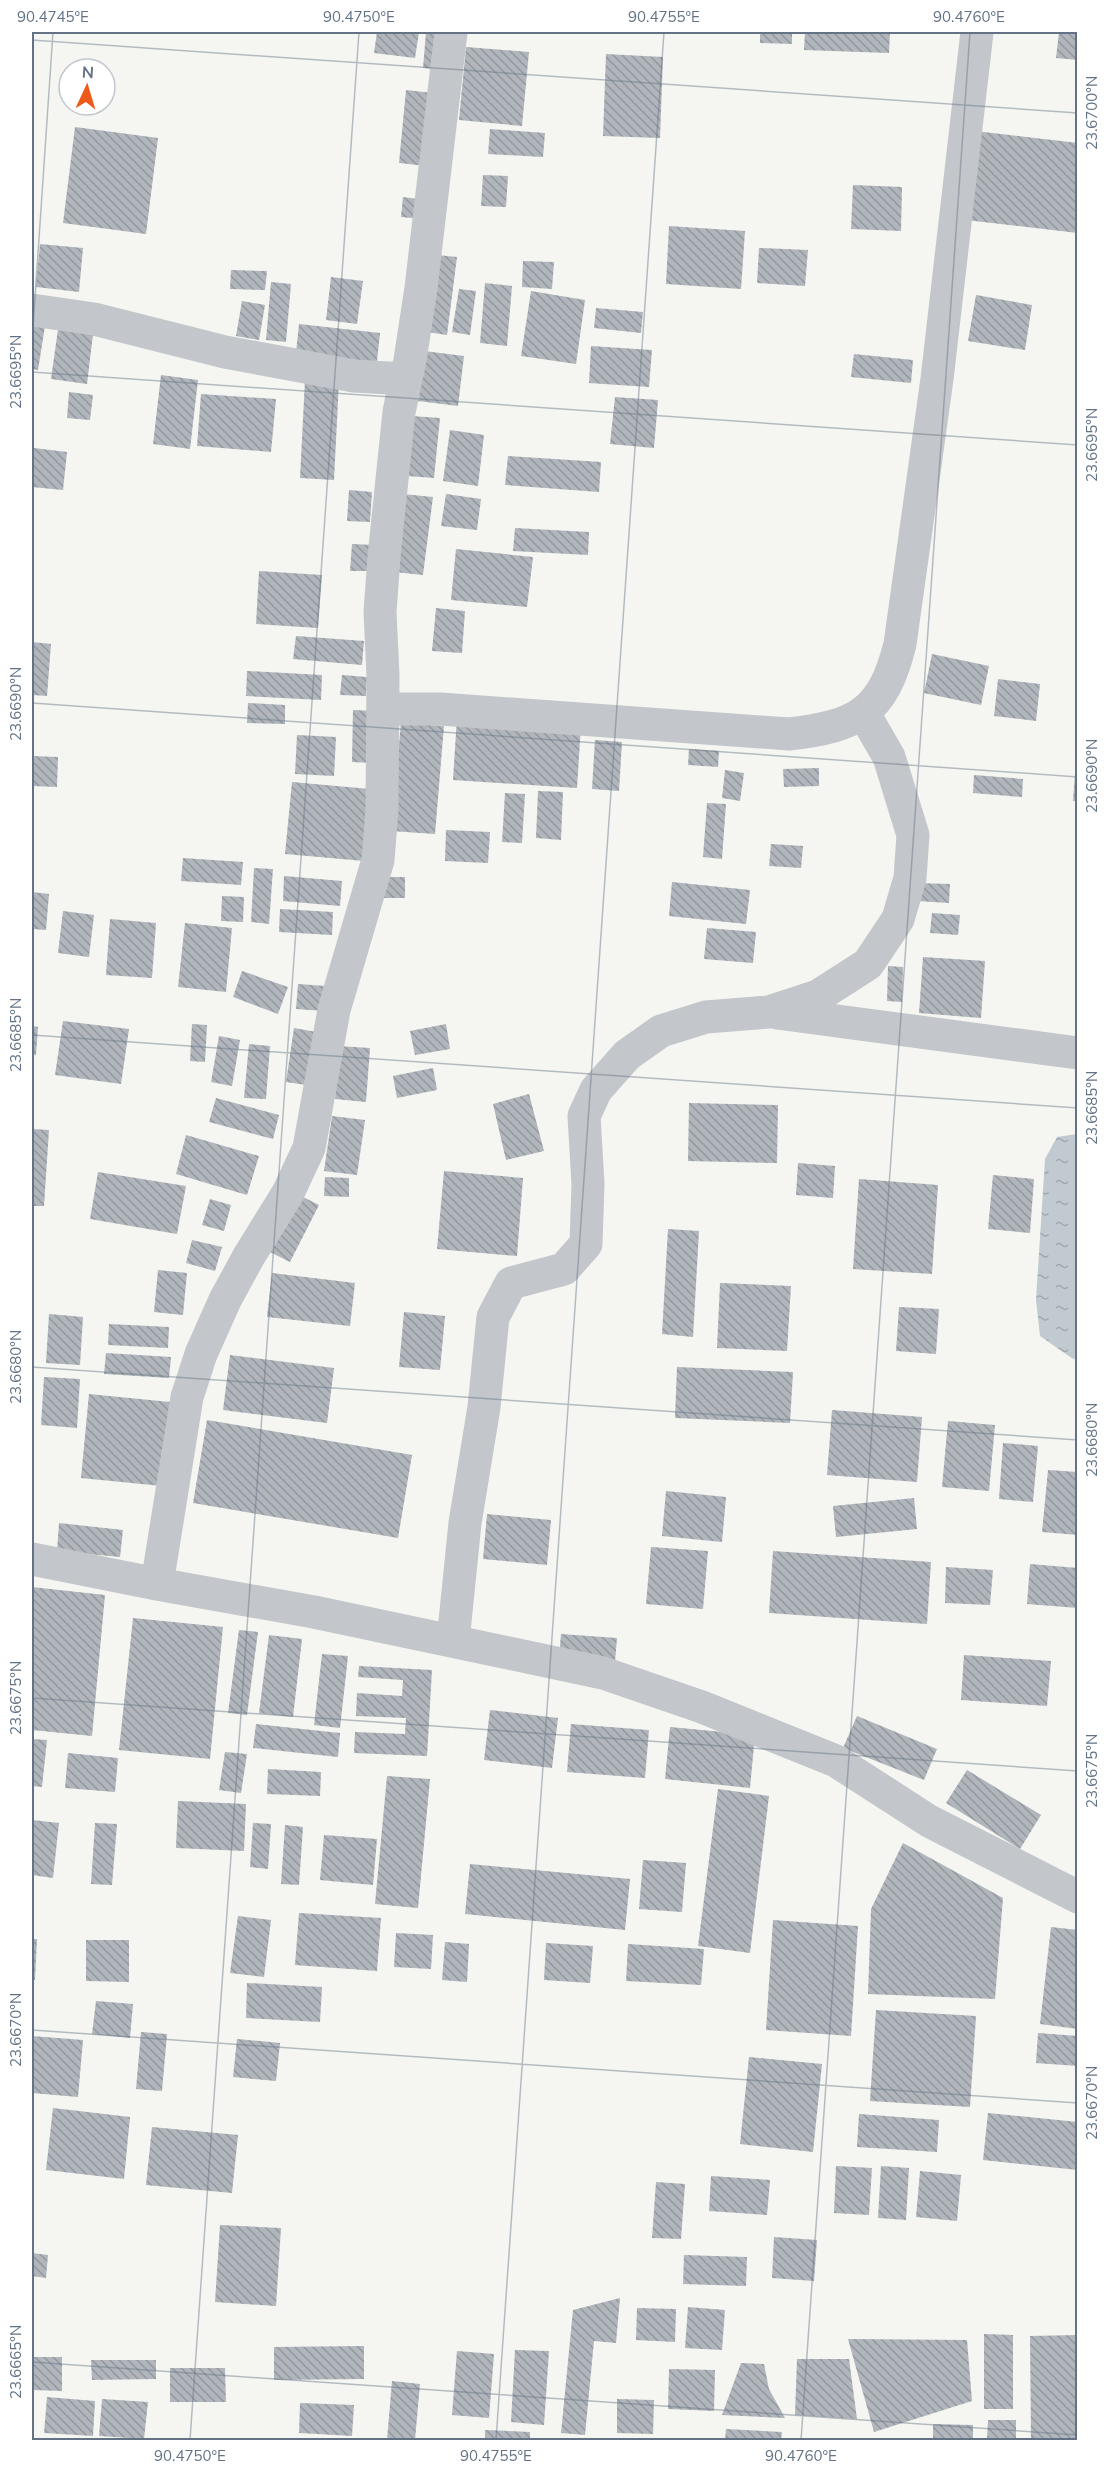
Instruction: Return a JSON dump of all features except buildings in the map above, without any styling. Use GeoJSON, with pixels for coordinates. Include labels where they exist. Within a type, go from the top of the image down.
{"type":"FeatureCollection","features":[{"type":"Feature","properties":{"kind":"street"},"geometry":{"type":"LineString","coordinates":[[157,1584],[188,1397],[201,1354],[225,1300],[288,1193],[309,1148],[334,1010],[378,860],[382,810],[383,709],[380,612],[383,568],[399,412],[421,288],[451,32]]}},
{"type":"Feature","properties":{"kind":"street"},"geometry":{"type":"LineString","coordinates":[[383,709],[440,709],[789,734],[822,730],[856,717],[878,701],[893,674],[900,644],[937,379],[977,32]]}},
{"type":"Feature","properties":{"kind":"street"},"geometry":{"type":"LineString","coordinates":[[32,310],[94,319],[225,352],[354,376],[406,380]]}},
{"type":"Feature","properties":{"kind":"street"},"geometry":{"type":"LineString","coordinates":[[769,1012],[818,996],[868,964],[898,919],[910,878],[913,835],[889,757],[863,712]]}},
{"type":"Feature","properties":{"kind":"street"},"geometry":{"type":"LineString","coordinates":[[453,1641],[465,1523],[484,1407],[493,1317],[511,1283],[564,1269],[586,1244],[588,1184],[584,1116],[596,1090],[627,1055],[661,1031],[706,1017],[769,1012],[1077,1053]]}},
{"type":"Feature","properties":{"kind":"street"},"geometry":{"type":"LineString","coordinates":[[32,1559],[314,1612],[603,1673],[702,1707],[836,1761],[929,1821],[1077,1897]]}},
{"type":"Feature","properties":{"kind":"water"},"geometry":{"type":"Polygon","coordinates":[[[1077,1134],[1078,1358],[1073,1359],[1040,1336],[1036,1300],[1045,1159],[1057,1137],[1077,1134]]]}}]}
